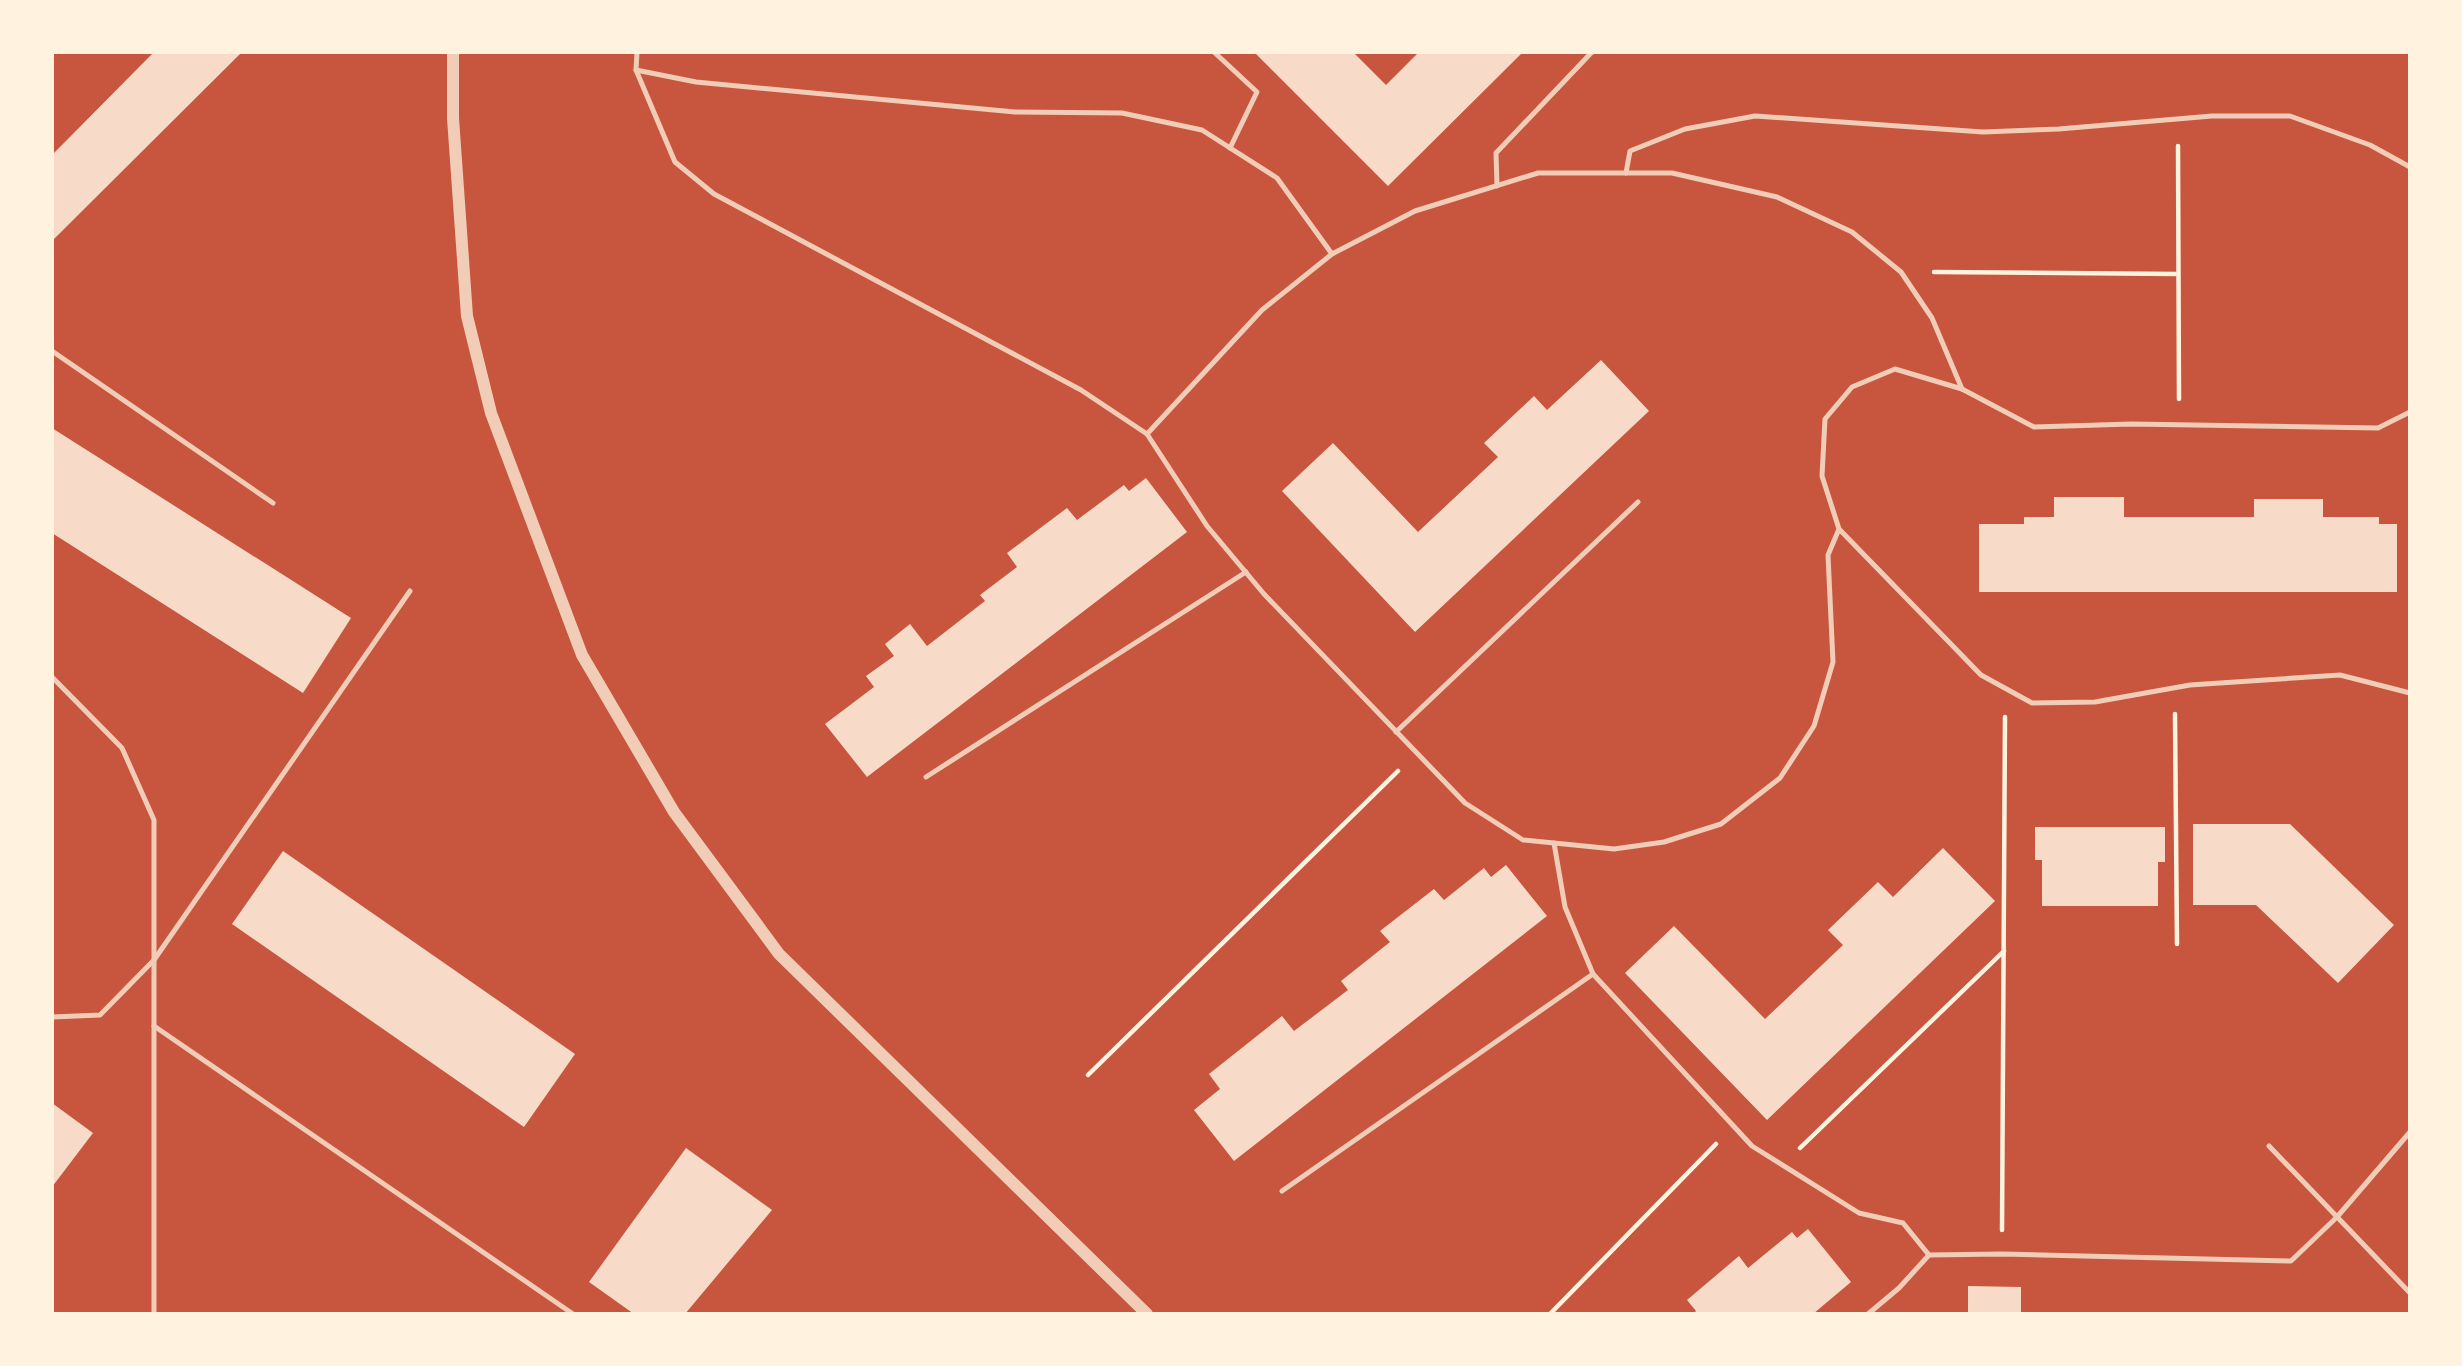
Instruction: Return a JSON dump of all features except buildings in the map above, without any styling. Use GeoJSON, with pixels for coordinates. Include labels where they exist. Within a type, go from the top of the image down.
{"type":"FeatureCollection","features":[{"type":"Feature","properties":{"kind":"street"},"geometry":{"type":"LineString","coordinates":[[453,52],[453,118],[467,316],[491,413],[582,655],[674,813],[779,954],[1147,1314]]}},
{"type":"Feature","properties":{"kind":"lane"},"geometry":{"type":"LineString","coordinates":[[637,52],[636,70],[676,162],[714,194],[1081,390],[1147,434],[1207,526],[1264,594],[1465,803],[1524,840],[1614,849],[1664,842],[1721,824],[1780,778],[1814,726],[1833,662],[1828,555],[1839,528]]}},
{"type":"Feature","properties":{"kind":"lane"},"geometry":{"type":"LineString","coordinates":[[1213,52],[1257,92],[1230,148]]}},
{"type":"Feature","properties":{"kind":"lane"},"geometry":{"type":"LineString","coordinates":[[1497,186],[1496,153],[1592,52]]}},
{"type":"Feature","properties":{"kind":"lane"},"geometry":{"type":"LineString","coordinates":[[636,70],[696,82],[1002,110],[1122,113],[1202,130],[1277,178],[1332,254]]}},
{"type":"Feature","properties":{"kind":"lane"},"geometry":{"type":"LineString","coordinates":[[1626,173],[1630,151],[1685,129],[1755,116],[1983,132],[2059,129],[2212,116],[2290,116],[2370,145],[2410,167]]}},
{"type":"Feature","properties":{"kind":"lane"},"geometry":{"type":"LineString","coordinates":[[1147,434],[1262,310],[1332,254],[1415,211],[1538,173],[1672,173],[1777,197],[1852,232],[1902,272],[1932,318],[1962,389]]}},
{"type":"Feature","properties":{"kind":"lane"},"geometry":{"type":"LineString","coordinates":[[52,351],[273,503]]}},
{"type":"Feature","properties":{"kind":"lane"},"geometry":{"type":"LineString","coordinates":[[2410,412],[2378,428],[2179,425],[2034,427],[1962,389],[1895,369],[1852,387],[1825,419],[1822,476],[1839,528],[1981,675],[2032,703],[2095,702],[2190,685],[2340,675],[2410,693]]}},
{"type":"Feature","properties":{"kind":"lane"},"geometry":{"type":"LineString","coordinates":[[1396,732],[1638,502]]}},
{"type":"Feature","properties":{"kind":"lane"},"geometry":{"type":"LineString","coordinates":[[926,777],[1246,572]]}},
{"type":"Feature","properties":{"kind":"lane"},"geometry":{"type":"LineString","coordinates":[[52,1017],[100,1015],[154,960],[410,591]]}},
{"type":"Feature","properties":{"kind":"lane"},"geometry":{"type":"LineString","coordinates":[[52,677],[122,748],[154,820],[154,1314]]}},
{"type":"Feature","properties":{"kind":"lane"},"geometry":{"type":"LineString","coordinates":[[1554,843],[1565,907],[1593,974],[1752,1146],[1859,1213],[1903,1223],[1929,1255]]}},
{"type":"Feature","properties":{"kind":"lane"},"geometry":{"type":"LineString","coordinates":[[1282,1191],[1593,974]]}},
{"type":"Feature","properties":{"kind":"lane"},"geometry":{"type":"LineString","coordinates":[[154,1026],[573,1314]]}},
{"type":"Feature","properties":{"kind":"lane"},"geometry":{"type":"LineString","coordinates":[[1868,1314],[1899,1288],[1929,1255],[2002,1254],[2291,1261],[2337,1217],[2410,1132]]}},
{"type":"Feature","properties":{"kind":"lane"},"geometry":{"type":"LineString","coordinates":[[2269,1146],[2410,1293]]}},
{"type":"Feature","properties":{"kind":"path"},"geometry":{"type":"LineString","coordinates":[[2178,119],[2179,425]]}},
{"type":"Feature","properties":{"kind":"path"},"geometry":{"type":"LineString","coordinates":[[1902,272],[2178,274]]}},
{"type":"Feature","properties":{"kind":"path"},"geometry":{"type":"LineString","coordinates":[[2002,1254],[2005,688]]}},
{"type":"Feature","properties":{"kind":"path"},"geometry":{"type":"LineString","coordinates":[[2175,688],[2177,944]]}},
{"type":"Feature","properties":{"kind":"path"},"geometry":{"type":"LineString","coordinates":[[1088,1075],[1416,753]]}},
{"type":"Feature","properties":{"kind":"path"},"geometry":{"type":"LineString","coordinates":[[1782,1165],[2004,951]]}},
{"type":"Feature","properties":{"kind":"path"},"geometry":{"type":"LineString","coordinates":[[1550,1314],[1733,1126]]}}]}
